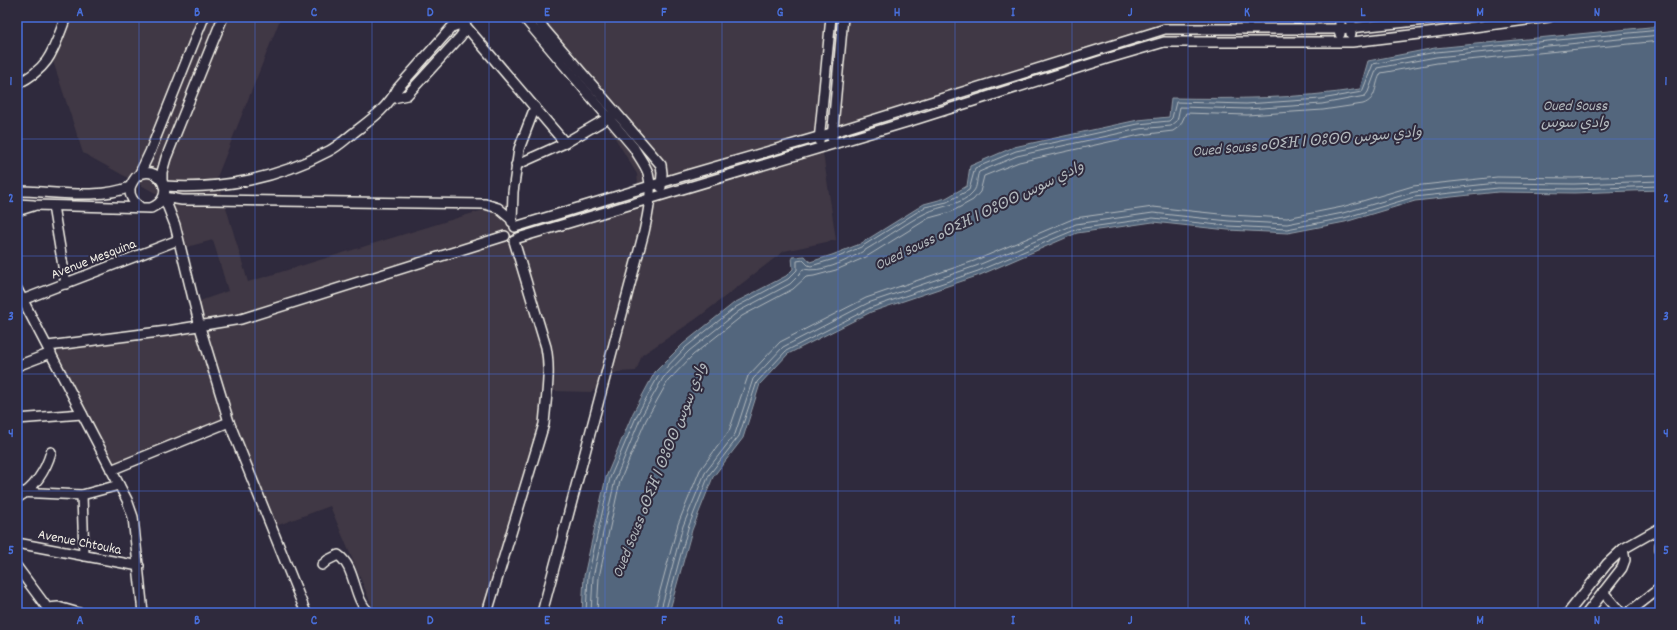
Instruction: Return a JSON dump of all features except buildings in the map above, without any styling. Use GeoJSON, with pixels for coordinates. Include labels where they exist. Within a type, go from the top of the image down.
{"type":"FeatureCollection","features":[{"type":"Feature","properties":{"kind":"street"},"geometry":{"type":"LineString","coordinates":[[17,84],[32,76],[45,65],[53,50],[66,17]]}},
{"type":"Feature","properties":{"kind":"street"},"geometry":{"type":"LineString","coordinates":[[140,207],[132,198],[130,187],[132,182],[139,175],[150,152],[204,17]]}},
{"type":"Feature","properties":{"kind":"street"},"geometry":{"type":"LineString","coordinates":[[223,17],[166,158],[162,172],[164,197],[173,219],[200,327],[230,422],[306,613]]}},
{"type":"Feature","properties":{"kind":"street"},"geometry":{"type":"LineString","coordinates":[[536,17],[612,115],[634,148],[648,171],[653,197]]}},
{"type":"Feature","properties":{"kind":"street"},"geometry":{"type":"LineString","coordinates":[[820,149],[818,137],[831,17]]}},
{"type":"Feature","properties":{"kind":"street"},"geometry":{"type":"LineString","coordinates":[[831,145],[843,17]]}},
{"type":"Feature","properties":{"kind":"street"},"geometry":{"type":"LineString","coordinates":[[1340,17],[1340,42]]}},
{"type":"Feature","properties":{"kind":"street"},"geometry":{"type":"LineString","coordinates":[[1351,17],[1352,42]]}},
{"type":"Feature","properties":{"kind":"street"},"geometry":{"type":"LineString","coordinates":[[487,613],[544,424],[547,392],[548,357],[546,347],[512,239],[507,229],[513,224],[832,133],[1165,29],[1351,29],[1456,17]]}},
{"type":"Feature","properties":{"kind":"street"},"geometry":{"type":"LineString","coordinates":[[17,366],[49,350],[200,327],[241,319],[443,255],[512,239],[820,149],[1132,50],[1164,42],[1352,42],[1549,17]]}},
{"type":"Feature","properties":{"kind":"street"},"geometry":{"type":"LineString","coordinates":[[525,18],[612,115],[661,165],[680,177]]}},
{"type":"Feature","properties":{"kind":"street"},"geometry":{"type":"LineString","coordinates":[[139,175],[149,173],[158,177],[163,183],[197,187],[235,183],[290,169],[331,150],[379,114],[393,98],[398,88],[452,27],[464,19]]}},
{"type":"Feature","properties":{"kind":"street"},"geometry":{"type":"LineString","coordinates":[[464,19],[565,142]]}},
{"type":"Feature","properties":{"kind":"street"},"geometry":{"type":"LineString","coordinates":[[393,98],[407,95],[460,37],[464,19]]}},
{"type":"Feature","properties":{"kind":"street"},"geometry":{"type":"LineString","coordinates":[[190,50],[207,57]]}},
{"type":"Feature","properties":{"kind":"street"},"geometry":{"type":"LineString","coordinates":[[513,224],[516,165],[519,149],[535,107]]}},
{"type":"Feature","properties":{"kind":"street"},"geometry":{"type":"LineString","coordinates":[[516,165],[565,142],[612,115]]}},
{"type":"Feature","properties":{"kind":"street"},"geometry":{"type":"LineString","coordinates":[[542,613],[653,197],[662,182],[661,165]]}},
{"type":"Feature","properties":{"kind":"street"},"geometry":{"type":"LineString","coordinates":[[17,191],[100,193],[120,191],[130,187]]}},
{"type":"Feature","properties":{"kind":"street"},"geometry":{"type":"LineString","coordinates":[[164,197],[182,200],[485,204],[498,208],[513,224]]}},
{"type":"Feature","properties":{"kind":"street"},"geometry":{"type":"LineString","coordinates":[[17,204],[151,208],[161,202],[164,197]]}},
{"type":"Feature","properties":{"kind":"street"},"geometry":{"type":"LineString","coordinates":[[17,212],[34,205]]}},
{"type":"Feature","properties":{"kind":"street"},"geometry":{"type":"LineString","coordinates":[[53,206],[66,284]]}},
{"type":"Feature","properties":{"kind":"street","name":"Avenue Mesquina"},"geometry":{"type":"LineString","coordinates":[[20,301],[178,240]]}},
{"type":"Feature","properties":{"kind":"street"},"geometry":{"type":"LineString","coordinates":[[17,289],[20,301],[49,350],[127,500],[133,517],[143,613]]}},
{"type":"Feature","properties":{"kind":"street"},"geometry":{"type":"LineString","coordinates":[[17,419],[82,414]]}},
{"type":"Feature","properties":{"kind":"street"},"geometry":{"type":"LineString","coordinates":[[111,470],[230,422]]}},
{"type":"Feature","properties":{"kind":"street"},"geometry":{"type":"LineString","coordinates":[[17,498],[27,493],[48,462],[51,452]]}},
{"type":"Feature","properties":{"kind":"street"},"geometry":{"type":"LineString","coordinates":[[17,492],[82,495],[119,485]]}},
{"type":"Feature","properties":{"kind":"street"},"geometry":{"type":"LineString","coordinates":[[82,495],[84,556]]}},
{"type":"Feature","properties":{"kind":"street"},"geometry":{"type":"LineString","coordinates":[[1568,613],[1607,564],[1623,549],[1660,528]]}},
{"type":"Feature","properties":{"kind":"street","name":"Avenue Chtouka"},"geometry":{"type":"LineString","coordinates":[[17,543],[139,566]]}},
{"type":"Feature","properties":{"kind":"street"},"geometry":{"type":"LineString","coordinates":[[1586,613],[1622,568],[1625,560],[1623,549]]}},
{"type":"Feature","properties":{"kind":"street"},"geometry":{"type":"LineString","coordinates":[[322,565],[328,560],[338,556],[344,560],[359,599],[365,609],[370,613]]}},
{"type":"Feature","properties":{"kind":"street"},"geometry":{"type":"LineString","coordinates":[[17,567],[49,610],[58,607],[79,613]]}},
{"type":"Feature","properties":{"kind":"street"},"geometry":{"type":"LineString","coordinates":[[1628,613],[1660,588]]}},
{"type":"Feature","properties":{"kind":"street"},"geometry":{"type":"LineString","coordinates":[[1603,592],[1621,613]]}},
{"type":"Feature","properties":{"kind":"shaded area"},"geometry":{"type":"Polygon","coordinates":[[[67,17],[281,17],[217,177],[248,282],[516,200],[517,220],[638,184],[637,174],[590,97],[528,17],[1346,17],[1346,37],[1163,39],[821,140],[836,240],[784,251],[696,319],[642,355],[636,371],[617,372],[591,392],[553,391],[485,613],[375,613],[330,506],[273,527],[231,425],[111,470],[48,346],[204,331],[194,303],[228,291],[213,240],[183,248],[168,200],[83,153],[51,55],[67,17]]]}},
{"type":"Feature","properties":{"kind":"water","name":"Oued Souss وادي سوس"},"geometry":{"type":"Polygon","coordinates":[[[1660,26],[1660,190],[1574,193],[1498,192],[1415,201],[1345,222],[1288,233],[1228,230],[1153,222],[1077,233],[980,275],[871,312],[788,354],[760,384],[743,438],[713,477],[692,530],[669,613],[582,613],[584,576],[606,477],[633,413],[655,372],[683,344],[734,303],[786,276],[793,269],[792,257],[805,256],[810,262],[860,244],[924,204],[946,198],[967,186],[970,166],[1014,147],[1138,120],[1169,117],[1171,98],[1289,97],[1360,89],[1368,61],[1435,48],[1660,26]]]}},
{"type":"Feature","properties":{"kind":"water label","name":"Oued Souss ⴰⵙⵉⴼ ⵏ ⵙⵓⵙⵙ وادي سوس"},"geometry":{"type":"Point","coordinates":[1307,141]}},
{"type":"Feature","properties":{"kind":"water label","name":"Oued Souss ⴰⵙⵉⴼ ⵏ ⵙⵓⵙⵙ وادي سوس"},"geometry":{"type":"Point","coordinates":[979,215]}},
{"type":"Feature","properties":{"kind":"water label","name":"Oued Souss ⴰⵙⵉⴼ ⵏ ⵙⵓⵙⵙ وادي سوس"},"geometry":{"type":"Point","coordinates":[659,470]}}]}
